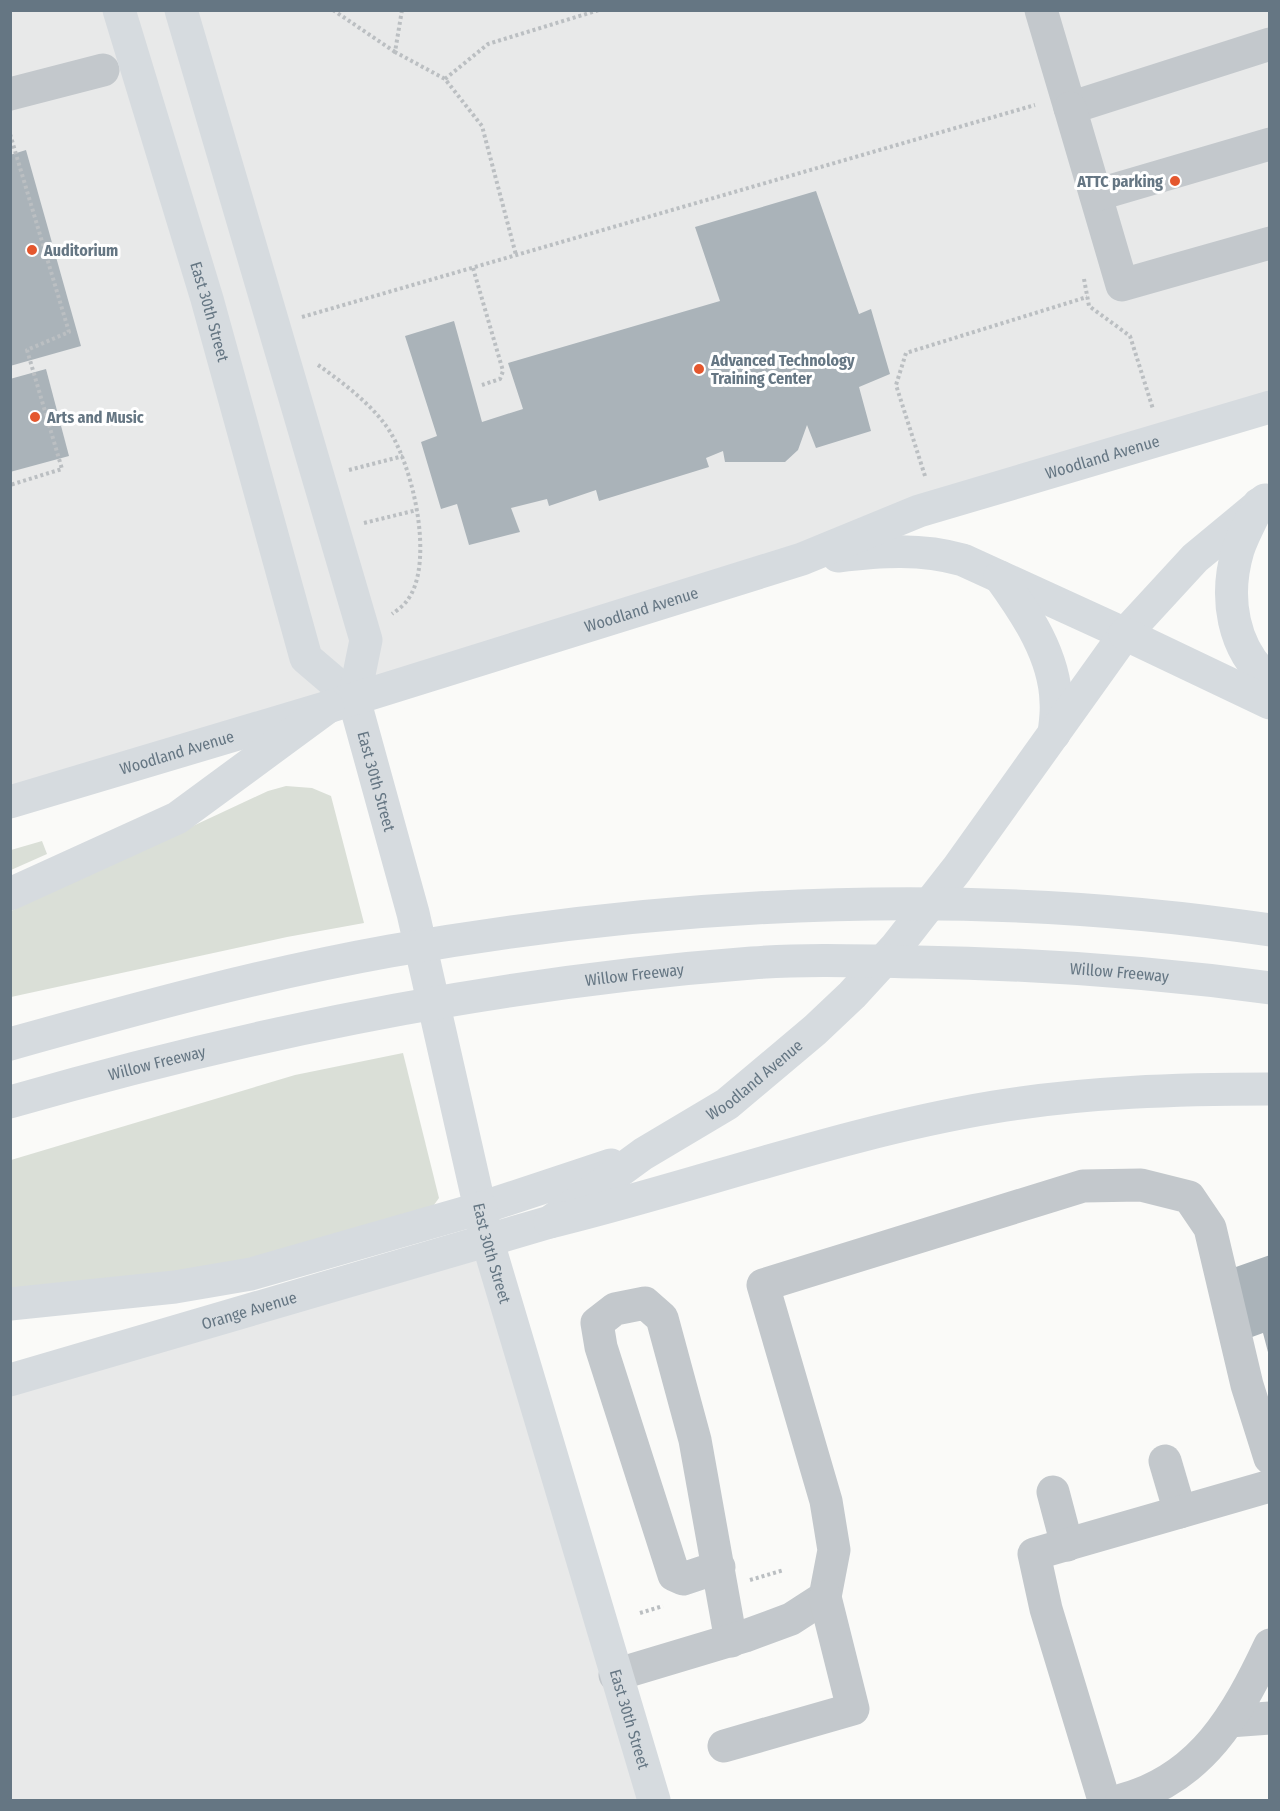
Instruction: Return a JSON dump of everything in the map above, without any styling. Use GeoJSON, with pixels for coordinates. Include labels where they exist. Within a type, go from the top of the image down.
{"type":"FeatureCollection","features":[{"type":"Feature","properties":{"kind":"main road","name":"East 30th Street"},"geometry":{"type":"LineString","coordinates":[[119,10],[207,299],[306,658],[341,703],[412,913],[487,1239],[654,1800]]}},
{"type":"Feature","properties":{"kind":"main road","name":"East 30th Street"},"geometry":{"type":"LineString","coordinates":[[181,10],[366,640],[341,703]]}},
{"type":"Feature","properties":{"kind":"main road","name":"Woodland Avenue"},"geometry":{"type":"LineString","coordinates":[[10,802],[341,703],[802,560],[918,511],[1269,407]]}},
{"type":"Feature","properties":{"kind":"main road","name":"Woodland Avenue"},"geometry":{"type":"LineString","coordinates":[[487,1239],[550,1222],[644,1154],[727,1104],[770,1070],[852,995],[926,910],[1125,634],[1195,558],[1264,500]]}},
{"type":"Feature","properties":{"kind":"main road"},"geometry":{"type":"LineString","coordinates":[[1264,500],[1238,550],[1234,571],[1232,609],[1239,642],[1246,655],[1269,681]]}},
{"type":"Feature","properties":{"kind":"main road"},"geometry":{"type":"LineString","coordinates":[[802,560],[878,551],[915,551],[941,554],[963,560],[1269,703]]}},
{"type":"Feature","properties":{"kind":"main road"},"geometry":{"type":"LineString","coordinates":[[1000,577],[1023,610],[1045,656],[1056,701],[1054,734]]}},
{"type":"Feature","properties":{"kind":"main road"},"geometry":{"type":"LineString","coordinates":[[10,894],[177,818],[341,703]]}},
{"type":"Feature","properties":{"kind":"main road"},"geometry":{"type":"LineString","coordinates":[[10,1044],[290,972],[411,948],[616,918],[835,904],[1043,907],[1269,930]]}},
{"type":"Feature","properties":{"kind":"main road","name":"Willow Freeway"},"geometry":{"type":"LineString","coordinates":[[10,1102],[106,1075],[315,1025],[416,1004],[534,986],[755,963],[982,963],[1088,967],[1269,988]]}},
{"type":"Feature","properties":{"kind":"main road"},"geometry":{"type":"LineString","coordinates":[[550,1222],[631,1202],[838,1143],[994,1107],[1154,1091],[1269,1089]]}},
{"type":"Feature","properties":{"kind":"main road"},"geometry":{"type":"LineString","coordinates":[[10,1304],[175,1287],[251,1274],[481,1208],[644,1154]]}},
{"type":"Feature","properties":{"kind":"main road","name":"Orange Avenue"},"geometry":{"type":"LineString","coordinates":[[10,1380],[487,1239]]}},
{"type":"Feature","properties":{"kind":"street"},"geometry":{"type":"LineString","coordinates":[[1041,10],[1122,285],[1269,243]]}},
{"type":"Feature","properties":{"kind":"street"},"geometry":{"type":"LineString","coordinates":[[1068,101],[1269,44]]}},
{"type":"Feature","properties":{"kind":"street"},"geometry":{"type":"LineString","coordinates":[[10,94],[103,70]]}},
{"type":"Feature","properties":{"kind":"street"},"geometry":{"type":"LineString","coordinates":[[1096,195],[1269,144]]}},
{"type":"Feature","properties":{"kind":"street"},"geometry":{"type":"LineString","coordinates":[[724,1746],[854,1709],[825,1597],[834,1550],[826,1501],[763,1285],[1083,1186],[1141,1185],[1189,1197],[1210,1228],[1247,1385],[1269,1458]]}},
{"type":"Feature","properties":{"kind":"street"},"geometry":{"type":"LineString","coordinates":[[719,1567],[683,1579],[674,1575],[601,1347],[597,1323],[615,1309],[645,1303],[662,1318],[694,1440],[719,1567],[731,1641]]}},
{"type":"Feature","properties":{"kind":"street"},"geometry":{"type":"LineString","coordinates":[[1165,1461],[1180,1512]]}},
{"type":"Feature","properties":{"kind":"street"},"geometry":{"type":"LineString","coordinates":[[1104,1800],[1046,1609],[1034,1554],[1269,1486]]}},
{"type":"Feature","properties":{"kind":"street"},"geometry":{"type":"LineString","coordinates":[[1053,1492],[1067,1545]]}},
{"type":"Feature","properties":{"kind":"street"},"geometry":{"type":"LineString","coordinates":[[615,1675],[731,1641],[791,1619],[825,1597]]}},
{"type":"Feature","properties":{"kind":"street"},"geometry":{"type":"LineString","coordinates":[[1122,1800],[1175,1778],[1218,1738],[1245,1697],[1269,1645]]}},
{"type":"Feature","properties":{"kind":"street"},"geometry":{"type":"LineString","coordinates":[[1229,1720],[1269,1718]]}},
{"type":"Feature","properties":{"kind":"path"},"geometry":{"type":"LineString","coordinates":[[333,10],[395,52],[445,79],[482,126],[516,255]]}},
{"type":"Feature","properties":{"kind":"path"},"geometry":{"type":"LineString","coordinates":[[395,52],[402,10]]}},
{"type":"Feature","properties":{"kind":"path"},"geometry":{"type":"LineString","coordinates":[[445,79],[488,45],[599,10]]}},
{"type":"Feature","properties":{"kind":"path"},"geometry":{"type":"LineString","coordinates":[[298,318],[1068,101]]}},
{"type":"Feature","properties":{"kind":"path"},"geometry":{"type":"LineString","coordinates":[[10,134],[69,332],[27,350],[62,468],[10,485]]}},
{"type":"Feature","properties":{"kind":"path"},"geometry":{"type":"LineString","coordinates":[[473,268],[503,371],[500,379],[482,385]]}},
{"type":"Feature","properties":{"kind":"path"},"geometry":{"type":"LineString","coordinates":[[925,477],[896,385],[906,353],[1087,297]]}},
{"type":"Feature","properties":{"kind":"path"},"geometry":{"type":"LineString","coordinates":[[311,360],[363,400],[385,423],[403,456],[412,485],[421,547],[415,579],[407,601],[387,619]]}},
{"type":"Feature","properties":{"kind":"path"},"geometry":{"type":"LineString","coordinates":[[342,472],[403,456]]}},
{"type":"Feature","properties":{"kind":"path"},"geometry":{"type":"LineString","coordinates":[[358,524],[417,510]]}},
{"type":"Feature","properties":{"kind":"shaded area"},"geometry":{"type":"Polygon","coordinates":[[[11,11],[1269,11],[1269,407],[11,802],[11,11]]]}},
{"type":"Feature","properties":{"kind":"shaded area"},"geometry":{"type":"Polygon","coordinates":[[[286,786],[312,788],[331,796],[364,923],[287,937],[11,997],[11,911],[268,791],[286,786]]]}},
{"type":"Feature","properties":{"kind":"shaded area"},"geometry":{"type":"Polygon","coordinates":[[[42,841],[47,854],[11,870],[11,850],[42,841]]]}},
{"type":"Feature","properties":{"kind":"shaded area"},"geometry":{"type":"Polygon","coordinates":[[[403,1053],[439,1198],[431,1209],[244,1264],[11,1292],[11,1160],[295,1075],[403,1053]]]}},
{"type":"Feature","properties":{"kind":"shaded area"},"geometry":{"type":"Polygon","coordinates":[[[487,1239],[654,1800],[11,1800],[11,1380],[487,1239]]]}},
{"type":"Feature","properties":{"kind":"building","name":"Auditorium"},"geometry":{"type":"Polygon","coordinates":[[[26,150],[81,346],[10,366],[10,155],[26,150]]]}},
{"type":"Feature","properties":{"kind":"building","name":"Advanced Technology Training Center"},"geometry":{"type":"Polygon","coordinates":[[[816,191],[859,314],[871,309],[890,374],[859,387],[871,431],[816,448],[807,425],[798,450],[785,462],[725,462],[723,451],[706,458],[709,467],[599,501],[596,490],[549,506],[547,499],[511,508],[520,532],[469,545],[457,504],[441,509],[421,442],[437,436],[405,336],[454,321],[482,422],[523,409],[508,363],[720,301],[695,227],[816,191]]]}},
{"type":"Feature","properties":{"kind":"building","name":"Arts and Music"},"geometry":{"type":"Polygon","coordinates":[[[46,369],[69,456],[10,472],[10,379],[46,369]]]}},
{"type":"Feature","properties":{"kind":"building"},"geometry":{"type":"Polygon","coordinates":[[[1270,1255],[1269,1356],[1263,1333],[1252,1337],[1233,1268],[1270,1255]]]}},
{"type":"Feature","properties":{"kind":"place","name":"ATTC parking"},"geometry":{"type":"Point","coordinates":[1175,181]}},
{"type":"Feature","properties":{"kind":"place","name":"Auditorium"},"geometry":{"type":"Point","coordinates":[32,250]}},
{"type":"Feature","properties":{"kind":"place","name":"Advanced Technology Training Center"},"geometry":{"type":"Point","coordinates":[699,369]}},
{"type":"Feature","properties":{"kind":"place","name":"Arts and Music"},"geometry":{"type":"Point","coordinates":[35,417]}}]}
